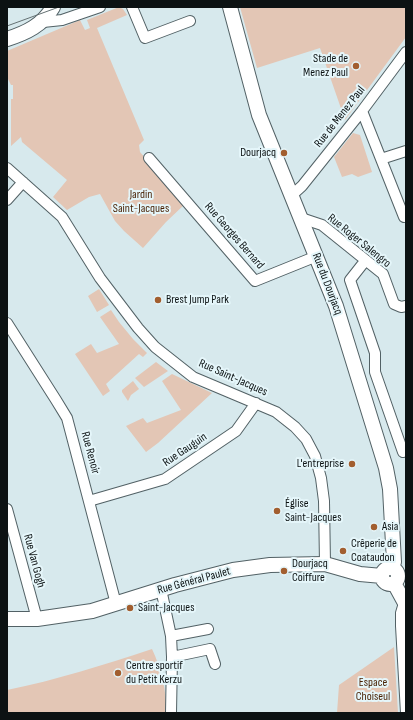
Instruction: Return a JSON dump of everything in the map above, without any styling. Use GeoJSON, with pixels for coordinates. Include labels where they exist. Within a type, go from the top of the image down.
{"type":"FeatureCollection","features":[{"type":"Feature","properties":{"kind":"main road"},"geometry":{"type":"LineString","coordinates":[[7,39],[42,22],[53,7]]}},
{"type":"Feature","properties":{"kind":"main road","name":"Rue du Dourjacq"},"geometry":{"type":"LineString","coordinates":[[230,7],[259,115],[336,306],[386,468],[390,489],[394,562],[389,576]]}},
{"type":"Feature","properties":{"kind":"main road","name":"Rue Général Paulet"},"geometry":{"type":"LineString","coordinates":[[7,619],[37,619],[92,611],[162,589],[233,570],[270,565],[325,564],[360,574],[389,576]]}},
{"type":"Feature","properties":{"kind":"main road"},"geometry":{"type":"LineString","coordinates":[[389,576],[405,604]]}},
{"type":"Feature","properties":{"kind":"street"},"geometry":{"type":"LineString","coordinates":[[42,22],[62,20],[98,7]]}},
{"type":"Feature","properties":{"kind":"street"},"geometry":{"type":"LineString","coordinates":[[132,7],[145,38],[190,21]]}},
{"type":"Feature","properties":{"kind":"street","name":"Rue de Menez Paul"},"geometry":{"type":"LineString","coordinates":[[292,195],[300,190],[406,52]]}},
{"type":"Feature","properties":{"kind":"street"},"geometry":{"type":"LineString","coordinates":[[362,111],[404,217]]}},
{"type":"Feature","properties":{"kind":"street"},"geometry":{"type":"LineString","coordinates":[[381,158],[406,150]]}},
{"type":"Feature","properties":{"kind":"street","name":"Rue Georges Bernard"},"geometry":{"type":"LineString","coordinates":[[149,158],[255,281],[317,256]]}},
{"type":"Feature","properties":{"kind":"street","name":"Rue Saint-Jacques"},"geometry":{"type":"LineString","coordinates":[[7,168],[62,217],[100,278],[154,347],[194,376],[276,412],[295,427],[306,439],[315,456],[321,478],[324,502],[325,564]]}},
{"type":"Feature","properties":{"kind":"street"},"geometry":{"type":"LineString","coordinates":[[7,200],[23,182]]}},
{"type":"Feature","properties":{"kind":"street","name":"Rue Roger Salengro"},"geometry":{"type":"LineString","coordinates":[[301,218],[322,225],[383,274],[394,304],[401,307],[406,306]]}},
{"type":"Feature","properties":{"kind":"street","name":"Rue du Dourjacq"},"geometry":{"type":"LineString","coordinates":[[365,261],[350,280],[375,353],[375,372],[402,452]]}},
{"type":"Feature","properties":{"kind":"street","name":"Rue Renoir"},"geometry":{"type":"LineString","coordinates":[[7,323],[67,418],[116,604]]}},
{"type":"Feature","properties":{"kind":"street","name":"Rue Gauguin"},"geometry":{"type":"LineString","coordinates":[[89,501],[165,479],[236,431],[256,403]]}},
{"type":"Feature","properties":{"kind":"street","name":"Rue Van Gogh"},"geometry":{"type":"LineString","coordinates":[[7,509],[37,619]]}},
{"type":"Feature","properties":{"kind":"street"},"geometry":{"type":"LineString","coordinates":[[162,589],[171,636],[171,713]]}},
{"type":"Feature","properties":{"kind":"street"},"geometry":{"type":"LineString","coordinates":[[405,604],[401,613],[401,619],[406,713]]}},
{"type":"Feature","properties":{"kind":"street"},"geometry":{"type":"LineString","coordinates":[[171,636],[208,629]]}},
{"type":"Feature","properties":{"kind":"street"},"geometry":{"type":"LineString","coordinates":[[172,657],[210,649],[215,664]]}},
{"type":"Feature","properties":{"kind":"green space","name":"Jardin Saint-Jacques"},"geometry":{"type":"Polygon","coordinates":[[[119,7],[123,9],[127,15],[97,28],[144,140],[139,145],[140,152],[185,204],[166,222],[143,248],[115,221],[100,194],[89,197],[67,210],[53,197],[67,180],[22,142],[21,137],[11,146],[11,99],[13,99],[13,85],[11,85],[7,77],[7,51],[80,20],[85,30],[90,28],[87,20],[119,7]]]}},
{"type":"Feature","properties":{"kind":"green space","name":"Stade de Menez Paul"},"geometry":{"type":"Polygon","coordinates":[[[240,7],[406,7],[406,37],[345,120],[320,48],[257,68],[240,7]]]}},
{"type":"Feature","properties":{"kind":"green space"},"geometry":{"type":"Polygon","coordinates":[[[353,133],[360,135],[372,172],[358,177],[352,174],[342,177],[334,157],[353,133]]]}},
{"type":"Feature","properties":{"kind":"green space"},"geometry":{"type":"Polygon","coordinates":[[[99,289],[109,305],[97,312],[88,296],[99,289]]]}},
{"type":"Feature","properties":{"kind":"green space"},"geometry":{"type":"Polygon","coordinates":[[[111,310],[133,339],[147,353],[143,357],[139,354],[106,384],[110,391],[103,396],[75,354],[91,344],[97,353],[119,344],[100,317],[111,310]]]}},
{"type":"Feature","properties":{"kind":"green space"},"geometry":{"type":"Polygon","coordinates":[[[156,362],[168,371],[144,387],[135,378],[156,362]]]}},
{"type":"Feature","properties":{"kind":"green space"},"geometry":{"type":"Polygon","coordinates":[[[172,374],[212,393],[158,443],[146,452],[126,426],[143,418],[147,423],[181,410],[162,381],[172,374]]]}},
{"type":"Feature","properties":{"kind":"green space"},"geometry":{"type":"Polygon","coordinates":[[[133,381],[139,389],[131,395],[128,401],[122,390],[133,381]]]}},
{"type":"Feature","properties":{"kind":"green space","name":"Espace Choiseul"},"geometry":{"type":"Polygon","coordinates":[[[394,647],[398,713],[337,713],[339,685],[394,647]]]}},
{"type":"Feature","properties":{"kind":"green space","name":"Centre sportif du Petit Kerzu"},"geometry":{"type":"Polygon","coordinates":[[[152,649],[163,680],[166,696],[166,713],[7,713],[7,690],[80,672],[152,649]]]}},
{"type":"Feature","properties":{"kind":"tram line"},"geometry":{"type":"LineString","coordinates":[[7,26],[59,7]]}},
{"type":"Feature","properties":{"kind":"place","name":"Stade de Menez Paul"},"geometry":{"type":"Point","coordinates":[356,66]}},
{"type":"Feature","properties":{"kind":"place","name":"Dourjacq"},"geometry":{"type":"Point","coordinates":[284,153]}},
{"type":"Feature","properties":{"kind":"place","name":"Brest Jump Park"},"geometry":{"type":"Point","coordinates":[158,300]}},
{"type":"Feature","properties":{"kind":"place","name":"L'entreprise"},"geometry":{"type":"Point","coordinates":[352,464]}},
{"type":"Feature","properties":{"kind":"place","name":"Église Saint-Jacques"},"geometry":{"type":"Point","coordinates":[277,511]}},
{"type":"Feature","properties":{"kind":"place","name":"Asia"},"geometry":{"type":"Point","coordinates":[374,527]}},
{"type":"Feature","properties":{"kind":"place","name":"Crêperie de Coataudon"},"geometry":{"type":"Point","coordinates":[343,551]}},
{"type":"Feature","properties":{"kind":"place","name":"Dourjacq Coiffure"},"geometry":{"type":"Point","coordinates":[284,571]}},
{"type":"Feature","properties":{"kind":"place","name":"Saint-Jacques"},"geometry":{"type":"Point","coordinates":[130,608]}},
{"type":"Feature","properties":{"kind":"place","name":"Centre sportif du Petit Kerzu"},"geometry":{"type":"Point","coordinates":[118,673]}}]}
